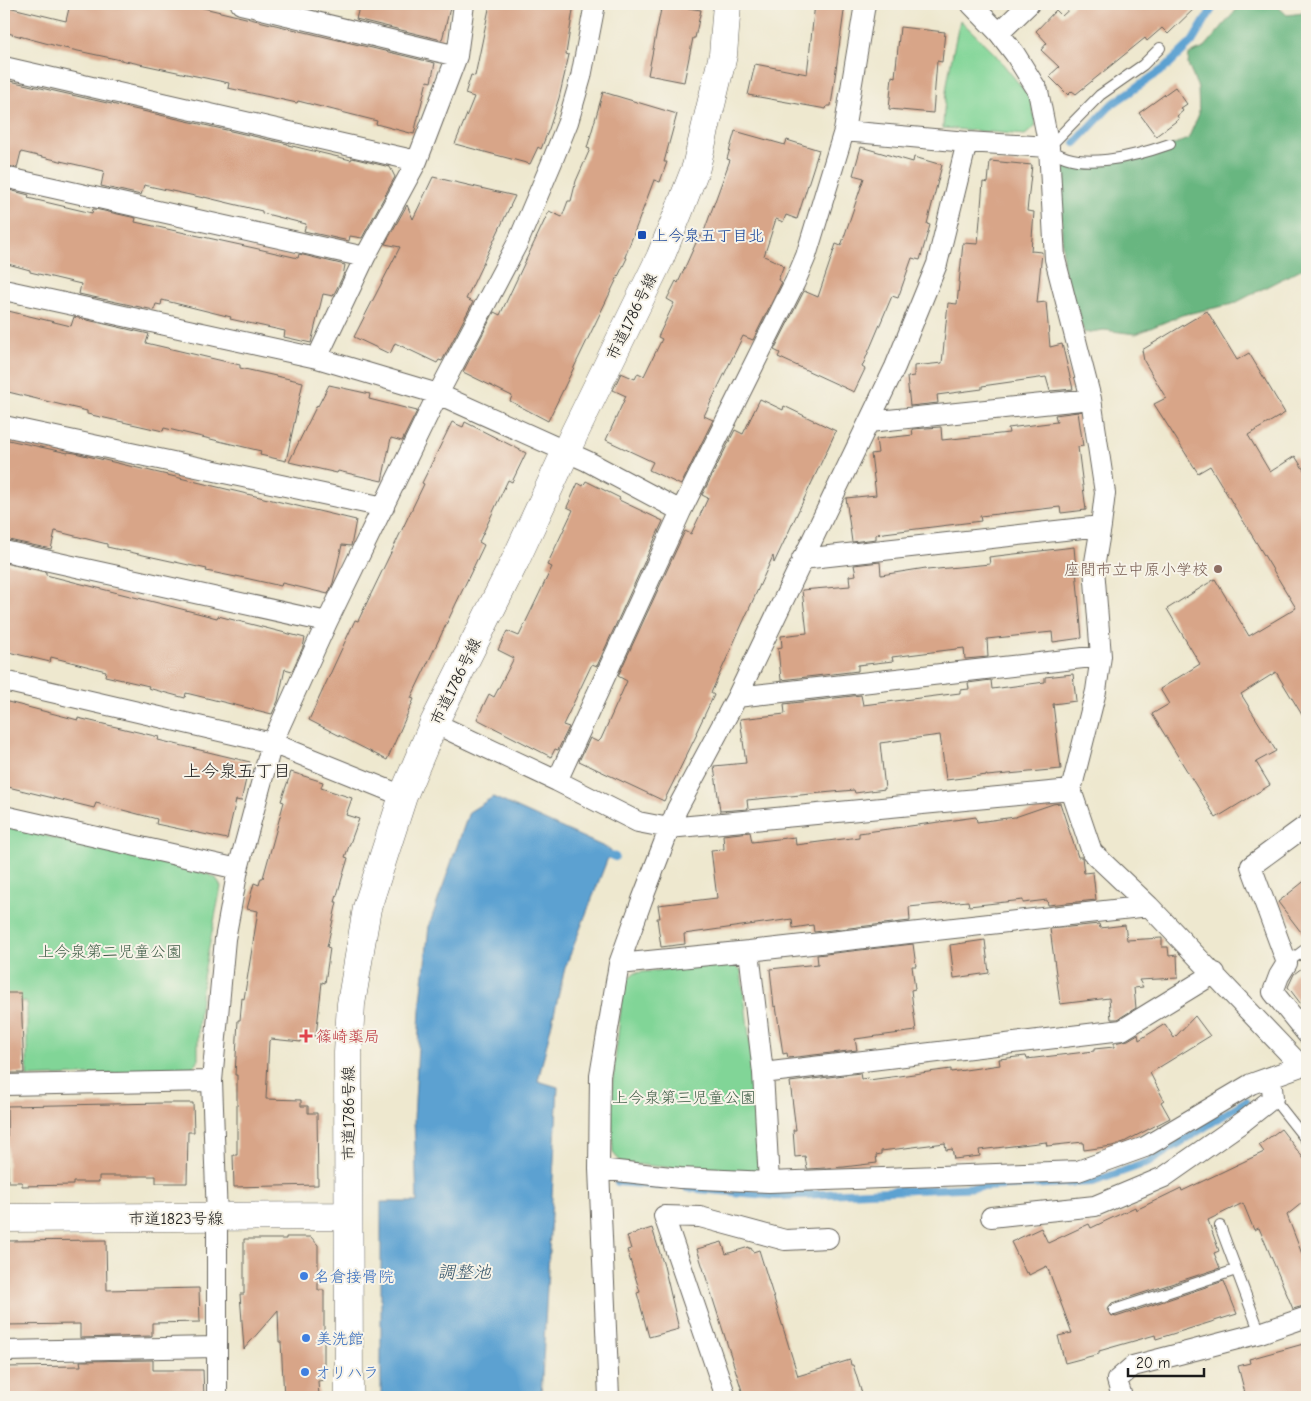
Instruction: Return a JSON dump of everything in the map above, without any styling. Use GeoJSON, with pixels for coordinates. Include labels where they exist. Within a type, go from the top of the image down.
{"type":"FeatureCollection","features":[{"type":"Feature","properties":{"kind":"street"},"geometry":{"type":"LineString","coordinates":[[241,4],[457,56]]}},
{"type":"Feature","properties":{"kind":"street"},"geometry":{"type":"LineString","coordinates":[[317,358],[365,257],[417,161],[457,56],[464,4]]}},
{"type":"Feature","properties":{"kind":"street"},"geometry":{"type":"LineString","coordinates":[[217,1397],[217,1218],[212,1081],[225,939],[238,869],[272,744],[327,622],[438,394],[518,242],[552,162],[568,122],[581,77],[595,4]]}},
{"type":"Feature","properties":{"kind":"street","name":"市道1786号線"},"geometry":{"type":"LineString","coordinates":[[349,1397],[348,1053],[351,1004],[367,908],[403,796],[434,723],[515,561],[660,258],[689,185],[708,120],[723,55],[727,4]]}},
{"type":"Feature","properties":{"kind":"street"},"geometry":{"type":"LineString","coordinates":[[557,780],[681,510],[796,282],[806,256],[844,131],[865,4]]}},
{"type":"Feature","properties":{"kind":"street"},"geometry":{"type":"LineString","coordinates":[[599,1170],[680,1178],[769,1182],[1078,1170],[1145,1146],[1251,1084],[1304,1066],[1149,906],[1092,852],[1071,790],[1096,691],[1101,656],[1094,568],[1105,493],[1091,398],[1055,259],[1049,147],[1038,91],[1015,54],[999,33],[971,4]]}},
{"type":"Feature","properties":{"kind":"street"},"geometry":{"type":"LineString","coordinates":[[999,33],[1029,4]]}},
{"type":"Feature","properties":{"kind":"street"},"geometry":{"type":"LineString","coordinates":[[4,67],[417,161]]}},
{"type":"Feature","properties":{"kind":"street"},"geometry":{"type":"LineString","coordinates":[[844,131],[1049,147]]}},
{"type":"Feature","properties":{"kind":"street"},"geometry":{"type":"LineString","coordinates":[[609,1397],[599,1170],[600,1076],[619,964],[677,809],[737,697],[895,367],[937,264],[967,142]]}},
{"type":"Feature","properties":{"kind":"street"},"geometry":{"type":"LineString","coordinates":[[4,177],[365,257]]}},
{"type":"Feature","properties":{"kind":"street"},"geometry":{"type":"LineString","coordinates":[[4,290],[317,358],[438,394],[566,451],[681,510]]}},
{"type":"Feature","properties":{"kind":"street"},"geometry":{"type":"LineString","coordinates":[[869,422],[1091,398]]}},
{"type":"Feature","properties":{"kind":"street"},"geometry":{"type":"LineString","coordinates":[[4,426],[384,507]]}},
{"type":"Feature","properties":{"kind":"street"},"geometry":{"type":"LineString","coordinates":[[802,559],[1101,526]]}},
{"type":"Feature","properties":{"kind":"street"},"geometry":{"type":"LineString","coordinates":[[4,551],[327,622]]}},
{"type":"Feature","properties":{"kind":"street"},"geometry":{"type":"LineString","coordinates":[[737,697],[1101,656]]}},
{"type":"Feature","properties":{"kind":"street"},"geometry":{"type":"LineString","coordinates":[[4,681],[272,744],[403,796]]}},
{"type":"Feature","properties":{"kind":"street"},"geometry":{"type":"LineString","coordinates":[[434,723],[557,780],[638,822],[669,828],[1071,790]]}},
{"type":"Feature","properties":{"kind":"street"},"geometry":{"type":"LineString","coordinates":[[4,816],[238,869]]}},
{"type":"Feature","properties":{"kind":"street"},"geometry":{"type":"LineString","coordinates":[[1307,825],[1251,866],[1286,963],[1273,992],[1307,1034]]}},
{"type":"Feature","properties":{"kind":"street"},"geometry":{"type":"LineString","coordinates":[[619,964],[1149,906]]}},
{"type":"Feature","properties":{"kind":"street"},"geometry":{"type":"LineString","coordinates":[[749,951],[763,1073],[769,1182]]}},
{"type":"Feature","properties":{"kind":"street"},"geometry":{"type":"LineString","coordinates":[[763,1073],[1122,1030],[1214,973]]}},
{"type":"Feature","properties":{"kind":"street"},"geometry":{"type":"LineString","coordinates":[[991,1217],[1095,1206],[1164,1177],[1273,1098],[1271,1077]]}},
{"type":"Feature","properties":{"kind":"street"},"geometry":{"type":"LineString","coordinates":[[4,1085],[212,1081]]}},
{"type":"Feature","properties":{"kind":"street","name":"市道1823号線"},"geometry":{"type":"LineString","coordinates":[[4,1218],[348,1216]]}},
{"type":"Feature","properties":{"kind":"street"},"geometry":{"type":"LineString","coordinates":[[726,1397],[664,1216],[700,1217],[785,1240],[828,1238]]}},
{"type":"Feature","properties":{"kind":"street"},"geometry":{"type":"LineString","coordinates":[[1122,1397],[1117,1380],[1133,1366],[1260,1333],[1307,1317]]}},
{"type":"Feature","properties":{"kind":"street"},"geometry":{"type":"LineString","coordinates":[[4,1351],[216,1347]]}},
{"type":"Feature","properties":{"kind":"lane"},"geometry":{"type":"LineString","coordinates":[[1160,48],[1142,65],[1100,94],[1049,147],[1056,154],[1079,162],[1125,157],[1170,144]]}},
{"type":"Feature","properties":{"kind":"lane"},"geometry":{"type":"LineString","coordinates":[[1286,963],[1307,948]]}},
{"type":"Feature","properties":{"kind":"lane"},"geometry":{"type":"LineString","coordinates":[[1273,1098],[1307,1141]]}},
{"type":"Feature","properties":{"kind":"lane"},"geometry":{"type":"LineString","coordinates":[[1220,1226],[1260,1333]]}},
{"type":"Feature","properties":{"kind":"lane"},"geometry":{"type":"LineString","coordinates":[[1114,1310],[1236,1270]]}},
{"type":"Feature","properties":{"kind":"green space"},"geometry":{"type":"Polygon","coordinates":[[[1248,4],[1275,4],[1287,15],[1303,13],[1307,7],[1307,266],[1233,304],[1182,315],[1136,334],[1104,330],[1084,333],[1063,269],[1060,177],[1067,162],[1133,160],[1188,139],[1199,114],[1198,88],[1188,65],[1189,54],[1204,48],[1237,9],[1248,4]]]}},
{"type":"Feature","properties":{"kind":"green space"},"geometry":{"type":"Polygon","coordinates":[[[960,20],[994,53],[1029,96],[1036,126],[1025,135],[943,128],[951,60],[960,20]]]}},
{"type":"Feature","properties":{"kind":"green space","name":"上今泉第二児童公園"},"geometry":{"type":"Polygon","coordinates":[[[4,826],[208,874],[216,878],[221,887],[203,977],[198,1028],[198,1061],[194,1066],[186,1071],[27,1077],[27,1002],[4,1002],[4,826]]]}},
{"type":"Feature","properties":{"kind":"green space","name":"上今泉第三児童公園"},"geometry":{"type":"Polygon","coordinates":[[[731,963],[741,971],[766,1172],[758,1176],[622,1163],[613,1153],[611,1096],[624,982],[634,973],[731,963]]]}},
{"type":"Feature","properties":{"kind":"water","name":"調整池"},"geometry":{"type":"Polygon","coordinates":[[[493,797],[611,850],[565,968],[538,1081],[558,1087],[541,1397],[381,1397],[381,1202],[417,1202],[414,1119],[420,1010],[429,926],[469,812],[493,797]]]}},
{"type":"Feature","properties":{"kind":"building"},"geometry":{"type":"Polygon","coordinates":[[[70,4],[187,4],[435,63],[431,82],[427,81],[414,134],[376,124],[377,121],[298,101],[297,103],[228,88],[229,83],[64,48],[4,32],[4,6],[66,21],[70,4]]]}},
{"type":"Feature","properties":{"kind":"building"},"geometry":{"type":"Polygon","coordinates":[[[360,4],[451,4],[442,40],[356,19],[360,4]]]}},
{"type":"Feature","properties":{"kind":"building"},"geometry":{"type":"Polygon","coordinates":[[[490,4],[574,4],[566,54],[569,55],[559,98],[541,149],[538,147],[530,164],[455,144],[474,97],[465,94],[471,75],[475,76],[490,4]]]}},
{"type":"Feature","properties":{"kind":"building"},"geometry":{"type":"Polygon","coordinates":[[[662,4],[701,10],[684,82],[648,75],[662,4]]]}},
{"type":"Feature","properties":{"kind":"building"},"geometry":{"type":"Polygon","coordinates":[[[815,4],[845,4],[831,106],[827,106],[826,109],[748,95],[755,64],[807,74],[815,4]]]}},
{"type":"Feature","properties":{"kind":"building"},"geometry":{"type":"Polygon","coordinates":[[[1075,4],[1199,4],[1168,34],[1162,28],[1147,41],[1145,38],[1076,94],[1072,91],[1068,95],[1049,76],[1059,67],[1041,50],[1047,43],[1036,31],[1056,10],[1062,16],[1075,4]]]}},
{"type":"Feature","properties":{"kind":"building"},"geometry":{"type":"Polygon","coordinates":[[[900,27],[945,32],[942,62],[937,61],[933,113],[889,109],[892,76],[895,77],[900,27]]]}},
{"type":"Feature","properties":{"kind":"building"},"geometry":{"type":"Polygon","coordinates":[[[10,81],[351,160],[352,158],[390,167],[395,177],[362,238],[350,236],[349,241],[304,231],[306,224],[204,197],[144,185],[141,195],[101,186],[104,171],[21,152],[17,168],[4,165],[4,83],[9,84],[10,81]]]}},
{"type":"Feature","properties":{"kind":"building"},"geometry":{"type":"Polygon","coordinates":[[[1175,87],[1187,104],[1181,108],[1183,111],[1177,116],[1179,119],[1156,136],[1139,113],[1175,87]]]}},
{"type":"Feature","properties":{"kind":"building"},"geometry":{"type":"Polygon","coordinates":[[[603,92],[677,114],[664,162],[667,162],[660,182],[654,180],[625,257],[627,258],[548,421],[510,401],[512,396],[463,372],[494,312],[500,315],[549,211],[562,217],[568,201],[571,201],[576,181],[590,149],[587,148],[603,92]]]}},
{"type":"Feature","properties":{"kind":"building"},"geometry":{"type":"Polygon","coordinates":[[[735,131],[785,145],[787,140],[819,150],[797,219],[786,215],[783,222],[776,219],[764,256],[784,265],[778,280],[782,282],[753,340],[743,336],[704,416],[713,420],[681,485],[649,470],[653,462],[606,440],[626,396],[613,390],[621,373],[635,379],[638,373],[644,376],[662,339],[658,337],[674,303],[667,299],[676,281],[678,283],[699,236],[702,237],[730,160],[727,159],[735,131]]]}},
{"type":"Feature","properties":{"kind":"building"},"geometry":{"type":"Polygon","coordinates":[[[861,147],[913,162],[914,157],[942,165],[927,224],[930,225],[920,260],[912,258],[898,298],[892,296],[862,367],[865,369],[854,392],[778,357],[780,353],[774,350],[804,291],[818,297],[836,244],[841,246],[864,178],[853,175],[861,147]]]}},
{"type":"Feature","properties":{"kind":"building"},"geometry":{"type":"Polygon","coordinates":[[[990,161],[1032,165],[1027,211],[1034,212],[1031,251],[1042,252],[1037,303],[1046,302],[1050,347],[1062,344],[1073,389],[1050,391],[1046,377],[982,386],[982,389],[937,395],[938,403],[910,406],[907,377],[914,376],[914,366],[942,363],[948,303],[957,304],[963,243],[978,244],[983,182],[988,183],[990,161]]]}},
{"type":"Feature","properties":{"kind":"building"},"geometry":{"type":"Polygon","coordinates":[[[433,177],[515,196],[466,299],[473,302],[442,361],[439,360],[437,363],[395,343],[390,354],[354,337],[400,247],[385,244],[407,205],[413,219],[433,177]]]}},
{"type":"Feature","properties":{"kind":"building"},"geometry":{"type":"Polygon","coordinates":[[[9,190],[29,195],[28,198],[92,213],[93,209],[95,209],[136,218],[135,222],[298,258],[299,254],[345,265],[343,276],[333,296],[323,294],[311,343],[284,337],[285,331],[230,319],[231,317],[162,300],[161,305],[156,304],[154,310],[79,294],[81,284],[30,272],[30,270],[4,263],[4,197],[8,198],[9,190]]]}},
{"type":"Feature","properties":{"kind":"building"},"geometry":{"type":"Polygon","coordinates":[[[4,310],[71,326],[74,317],[149,334],[146,343],[240,365],[240,368],[303,382],[286,461],[260,455],[261,451],[164,428],[163,431],[87,414],[87,411],[4,391],[4,310]]]}},
{"type":"Feature","properties":{"kind":"building"},"geometry":{"type":"Polygon","coordinates":[[[1207,311],[1237,360],[1249,353],[1285,413],[1248,435],[1270,472],[1295,456],[1307,475],[1307,723],[1276,672],[1241,694],[1276,751],[1256,762],[1270,785],[1216,818],[1152,714],[1169,704],[1160,689],[1200,664],[1167,609],[1215,579],[1249,636],[1296,608],[1210,466],[1198,473],[1154,404],[1166,398],[1144,361],[1142,350],[1207,311]]]}},
{"type":"Feature","properties":{"kind":"building"},"geometry":{"type":"Polygon","coordinates":[[[329,385],[370,394],[369,399],[417,411],[402,441],[391,438],[382,481],[289,462],[329,385]]]}},
{"type":"Feature","properties":{"kind":"building"},"geometry":{"type":"Polygon","coordinates":[[[760,399],[783,410],[784,406],[836,431],[774,563],[773,556],[711,693],[714,695],[697,734],[664,801],[579,761],[590,738],[598,742],[601,739],[627,681],[618,676],[685,531],[691,534],[708,498],[702,495],[735,430],[743,434],[760,399]]]}},
{"type":"Feature","properties":{"kind":"building"},"geometry":{"type":"Polygon","coordinates":[[[1078,412],[1083,446],[1078,447],[1086,510],[1061,513],[1060,507],[980,516],[981,521],[876,534],[876,539],[852,542],[846,498],[876,495],[871,454],[878,453],[876,439],[913,435],[912,429],[941,427],[942,440],[1009,433],[1008,428],[1057,422],[1055,415],[1078,412]]]}},
{"type":"Feature","properties":{"kind":"building"},"geometry":{"type":"Polygon","coordinates":[[[452,422],[463,427],[465,422],[526,453],[512,482],[508,480],[479,542],[484,545],[411,698],[414,699],[387,760],[309,720],[355,620],[358,621],[452,422]]]}},
{"type":"Feature","properties":{"kind":"building"},"geometry":{"type":"Polygon","coordinates":[[[4,439],[75,453],[356,520],[351,546],[342,545],[333,583],[328,594],[282,583],[281,586],[206,571],[207,569],[107,547],[107,544],[55,531],[51,549],[4,539],[4,439]]]}},
{"type":"Feature","properties":{"kind":"building"},"geometry":{"type":"Polygon","coordinates":[[[586,481],[620,498],[619,500],[663,521],[597,666],[592,664],[563,725],[569,727],[558,750],[555,749],[551,757],[477,719],[489,694],[494,697],[514,658],[498,650],[507,631],[519,636],[552,567],[547,565],[573,510],[567,507],[578,483],[583,486],[586,481]]]}},
{"type":"Feature","properties":{"kind":"building"},"geometry":{"type":"Polygon","coordinates":[[[1074,547],[1082,638],[1053,642],[1052,632],[987,639],[988,657],[965,659],[964,648],[892,657],[893,661],[858,665],[858,671],[781,680],[778,648],[782,647],[781,636],[807,633],[802,590],[850,586],[849,576],[856,575],[854,565],[880,562],[881,575],[926,568],[927,570],[990,564],[989,557],[1074,547]]]}},
{"type":"Feature","properties":{"kind":"building"},"geometry":{"type":"Polygon","coordinates":[[[4,563],[46,572],[46,575],[217,618],[218,616],[305,638],[303,647],[292,671],[285,669],[278,701],[272,714],[186,693],[185,698],[148,688],[149,686],[105,676],[106,671],[51,657],[50,662],[4,651],[4,563]]]}},
{"type":"Feature","properties":{"kind":"building"},"geometry":{"type":"Polygon","coordinates":[[[1073,674],[1076,701],[1053,704],[1061,769],[946,780],[940,735],[880,743],[885,789],[855,793],[854,790],[747,800],[748,809],[720,811],[714,766],[746,763],[740,719],[785,714],[784,704],[861,695],[863,705],[960,693],[960,690],[969,689],[968,683],[991,680],[992,689],[1045,682],[1045,677],[1073,674]]]}},
{"type":"Feature","properties":{"kind":"building"},"geometry":{"type":"Polygon","coordinates":[[[4,701],[78,720],[78,718],[159,737],[158,740],[250,762],[241,801],[236,800],[227,839],[156,824],[157,819],[96,803],[94,808],[4,786],[4,701]]]}},
{"type":"Feature","properties":{"kind":"building"},"geometry":{"type":"Polygon","coordinates":[[[291,772],[323,782],[321,788],[352,798],[346,815],[359,819],[345,857],[348,858],[335,902],[337,902],[327,947],[330,948],[325,983],[322,982],[316,1036],[302,1035],[301,1042],[271,1039],[269,1041],[266,1099],[301,1100],[301,1106],[308,1106],[308,1113],[317,1113],[318,1185],[234,1187],[233,1155],[237,1155],[237,1075],[235,1075],[238,1020],[240,1020],[242,998],[244,999],[258,911],[247,909],[254,883],[259,885],[261,878],[263,878],[284,802],[281,801],[291,772]]]}},
{"type":"Feature","properties":{"kind":"building"},"geometry":{"type":"Polygon","coordinates":[[[1060,803],[1078,857],[1082,857],[1084,873],[1093,872],[1096,900],[1048,905],[1047,900],[1023,903],[1023,900],[969,906],[968,901],[909,907],[910,921],[814,932],[813,925],[793,928],[792,919],[684,934],[685,944],[661,947],[657,918],[660,918],[658,905],[717,898],[711,850],[724,849],[723,835],[750,832],[752,842],[795,837],[796,845],[859,837],[859,833],[976,817],[977,822],[1015,817],[1060,803]]]}},
{"type":"Feature","properties":{"kind":"building"},"geometry":{"type":"Polygon","coordinates":[[[1307,879],[1307,940],[1278,902],[1307,879]]]}},
{"type":"Feature","properties":{"kind":"building"},"geometry":{"type":"Polygon","coordinates":[[[1099,924],[1100,928],[1125,925],[1127,940],[1162,938],[1162,947],[1168,947],[1169,956],[1177,955],[1178,978],[1139,980],[1143,987],[1134,988],[1136,1008],[1118,1019],[1111,1019],[1109,998],[1060,1004],[1050,929],[1099,924]]]}},
{"type":"Feature","properties":{"kind":"building"},"geometry":{"type":"Polygon","coordinates":[[[985,940],[989,973],[954,978],[950,945],[985,940]]]}},
{"type":"Feature","properties":{"kind":"building"},"geometry":{"type":"Polygon","coordinates":[[[913,944],[916,966],[912,966],[915,989],[911,990],[916,1031],[855,1039],[857,1050],[788,1058],[787,1053],[783,1054],[776,1006],[774,1007],[770,969],[818,964],[817,955],[913,944]]]}},
{"type":"Feature","properties":{"kind":"building"},"geometry":{"type":"Polygon","coordinates":[[[1307,964],[1307,1012],[1288,987],[1294,974],[1307,964]]]}},
{"type":"Feature","properties":{"kind":"building"},"geometry":{"type":"Polygon","coordinates":[[[4,993],[21,993],[24,1073],[4,1073],[4,993]]]}},
{"type":"Feature","properties":{"kind":"building"},"geometry":{"type":"Polygon","coordinates":[[[1195,1016],[1210,1036],[1150,1073],[1164,1100],[1161,1102],[1170,1118],[1124,1142],[1112,1146],[1084,1150],[1083,1142],[1047,1146],[1046,1142],[979,1150],[980,1156],[954,1159],[952,1149],[946,1150],[945,1143],[881,1151],[881,1154],[876,1155],[877,1163],[807,1169],[805,1156],[795,1157],[793,1130],[796,1130],[790,1082],[860,1073],[861,1079],[868,1078],[869,1080],[951,1069],[951,1072],[1000,1065],[999,1059],[1026,1056],[1027,1059],[1094,1051],[1094,1049],[1114,1047],[1114,1043],[1128,1040],[1138,1034],[1139,1040],[1165,1024],[1174,1038],[1195,1016]]]}},
{"type":"Feature","properties":{"kind":"building"},"geometry":{"type":"Polygon","coordinates":[[[193,1103],[194,1132],[188,1132],[187,1183],[156,1183],[156,1176],[99,1176],[99,1182],[73,1182],[73,1185],[22,1186],[22,1182],[8,1182],[7,1106],[193,1103]]]}},
{"type":"Feature","properties":{"kind":"building"},"geometry":{"type":"Polygon","coordinates":[[[1281,1129],[1307,1163],[1307,1199],[1287,1215],[1307,1267],[1307,1305],[1293,1309],[1259,1228],[1254,1230],[1243,1203],[1208,1220],[1219,1251],[1214,1253],[1220,1268],[1112,1303],[1107,1309],[1110,1315],[1116,1317],[1224,1281],[1237,1314],[1156,1339],[1155,1335],[1099,1351],[1099,1354],[1065,1363],[1058,1336],[1072,1333],[1047,1266],[1029,1275],[1028,1272],[1026,1273],[1011,1242],[1041,1228],[1048,1243],[1089,1224],[1091,1228],[1135,1207],[1136,1210],[1181,1188],[1182,1191],[1264,1152],[1259,1145],[1281,1129]]]}},
{"type":"Feature","properties":{"kind":"building"},"geometry":{"type":"Polygon","coordinates":[[[652,1228],[664,1266],[679,1329],[649,1337],[637,1293],[640,1292],[627,1250],[631,1249],[627,1236],[652,1228]]]}},
{"type":"Feature","properties":{"kind":"building"},"geometry":{"type":"Polygon","coordinates":[[[286,1237],[311,1237],[318,1245],[318,1290],[324,1290],[324,1380],[318,1381],[319,1397],[284,1397],[278,1310],[244,1349],[240,1294],[244,1294],[244,1239],[286,1239],[286,1237]]]}},
{"type":"Feature","properties":{"kind":"building"},"geometry":{"type":"Polygon","coordinates":[[[106,1240],[107,1290],[199,1288],[200,1322],[152,1323],[152,1336],[80,1338],[80,1324],[4,1325],[4,1241],[106,1240]]]}},
{"type":"Feature","properties":{"kind":"building"},"geometry":{"type":"Polygon","coordinates":[[[722,1242],[726,1254],[749,1247],[753,1252],[759,1250],[798,1376],[850,1360],[863,1397],[744,1397],[697,1249],[722,1242]]]}},
{"type":"Feature","properties":{"kind":"building"},"geometry":{"type":"Polygon","coordinates":[[[1307,1343],[1307,1397],[1246,1397],[1238,1366],[1250,1363],[1249,1359],[1307,1343]]]}},
{"type":"Feature","properties":{"kind":"building"},"geometry":{"type":"Polygon","coordinates":[[[153,1360],[153,1370],[203,1370],[204,1397],[4,1397],[4,1367],[81,1366],[80,1361],[153,1360]]]}},
{"type":"Feature","properties":{"kind":"waterway"},"geometry":{"type":"LineString","coordinates":[[1075,143],[1111,105],[1165,68],[1192,42],[1215,4]]}},
{"type":"Feature","properties":{"kind":"waterway"},"geometry":{"type":"LineString","coordinates":[[601,851],[615,857]]}},
{"type":"Feature","properties":{"kind":"waterway"},"geometry":{"type":"LineString","coordinates":[[687,1188],[778,1196],[1093,1182],[1149,1162],[1246,1101]]}},
{"type":"Feature","properties":{"kind":"waterway"},"geometry":{"type":"LineString","coordinates":[[618,1182],[661,1186]]}},
{"type":"Feature","properties":{"kind":"place","name":"上今泉五丁目北"},"geometry":{"type":"Point","coordinates":[642,235]}},
{"type":"Feature","properties":{"kind":"place","name":"座間市立中原小学校"},"geometry":{"type":"Point","coordinates":[1218,569]}},
{"type":"Feature","properties":{"kind":"place","name":"篠崎薬局"},"geometry":{"type":"Point","coordinates":[306,1036]}},
{"type":"Feature","properties":{"kind":"place","name":"名倉接骨院"},"geometry":{"type":"Point","coordinates":[304,1276]}},
{"type":"Feature","properties":{"kind":"place","name":"美洗館"},"geometry":{"type":"Point","coordinates":[306,1338]}},
{"type":"Feature","properties":{"kind":"place","name":"オリハラ"},"geometry":{"type":"Point","coordinates":[305,1372]}},
{"type":"Feature","properties":{"kind":"district","name":"上今泉五丁目"},"geometry":{"type":"Point","coordinates":[237,771]}}]}
